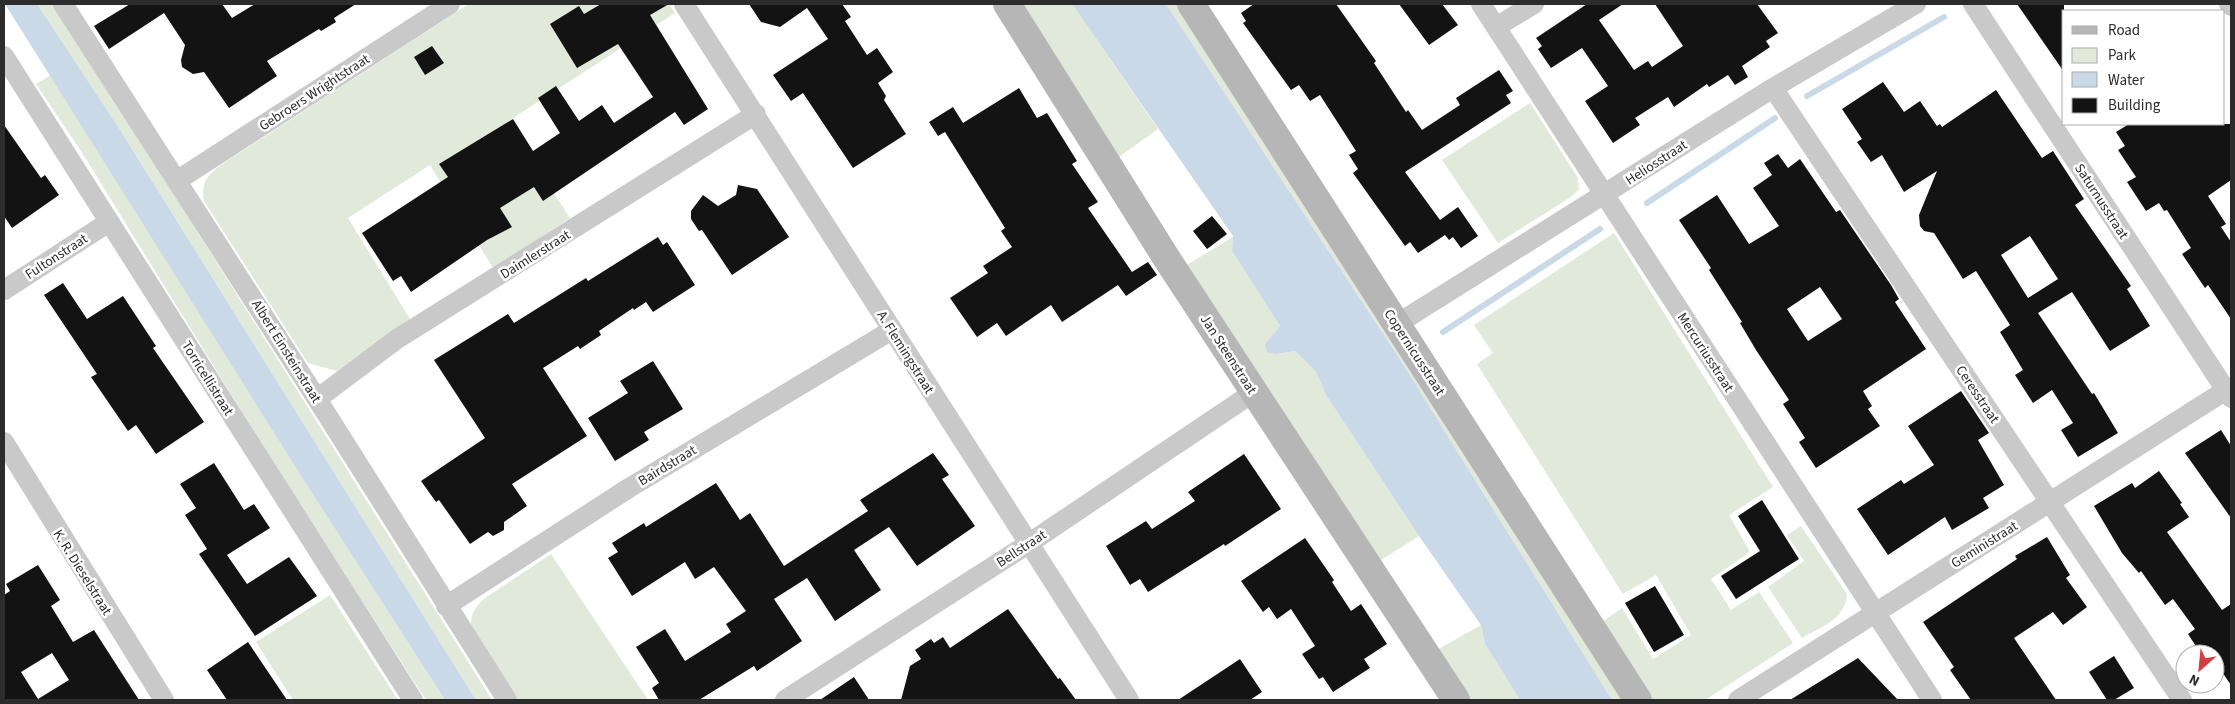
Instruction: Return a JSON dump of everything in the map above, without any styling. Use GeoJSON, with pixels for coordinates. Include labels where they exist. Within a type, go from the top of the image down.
{"type":"FeatureCollection","features":[{"type":"Feature","properties":{"kind":"street","name":"Albert Einsteinstraat"},"geometry":{"type":"LineString","coordinates":[[62,4],[178,180],[507,700]]}},
{"type":"Feature","properties":{"kind":"street","name":"Gebroers Wrightstraat"},"geometry":{"type":"LineString","coordinates":[[178,180],[450,4]]}},
{"type":"Feature","properties":{"kind":"street","name":"A. Flemingstraat"},"geometry":{"type":"LineString","coordinates":[[684,4],[1129,700]]}},
{"type":"Feature","properties":{"kind":"street","name":"Jan Steenstraat"},"geometry":{"type":"LineString","coordinates":[[1007,4],[1167,259],[1456,700]]}},
{"type":"Feature","properties":{"kind":"street","name":"Copernicusstraat"},"geometry":{"type":"LineString","coordinates":[[1191,4],[1638,700]]}},
{"type":"Feature","properties":{"kind":"street","name":"Mercuriusstraat"},"geometry":{"type":"LineString","coordinates":[[1481,4],[1932,700]]}},
{"type":"Feature","properties":{"kind":"street"},"geometry":{"type":"LineString","coordinates":[[1496,28],[1534,4]]}},
{"type":"Feature","properties":{"kind":"street","name":"Heliosstraat"},"geometry":{"type":"LineString","coordinates":[[1397,324],[1773,88],[1916,4]]}},
{"type":"Feature","properties":{"kind":"street","name":"Saturnusstraat"},"geometry":{"type":"LineString","coordinates":[[1973,4],[2230,392]]}},
{"type":"Feature","properties":{"kind":"street","name":"Torricellistraat"},"geometry":{"type":"LineString","coordinates":[[4,56],[413,700]]}},
{"type":"Feature","properties":{"kind":"street","name":"Ceresstraat"},"geometry":{"type":"LineString","coordinates":[[1773,88],[2182,700]]}},
{"type":"Feature","properties":{"kind":"street","name":"Daimlerstraat"},"geometry":{"type":"LineString","coordinates":[[318,399],[397,339],[756,114]]}},
{"type":"Feature","properties":{"kind":"street","name":"Fultonstraat"},"geometry":{"type":"LineString","coordinates":[[4,290],[109,222]]}},
{"type":"Feature","properties":{"kind":"street","name":"Bairdstraat"},"geometry":{"type":"LineString","coordinates":[[446,606],[629,488],[892,330]]}},
{"type":"Feature","properties":{"kind":"street","name":"Bellstraat"},"geometry":{"type":"LineString","coordinates":[[785,700],[1028,544],[1254,392]]}},
{"type":"Feature","properties":{"kind":"street","name":"Geministraat"},"geometry":{"type":"LineString","coordinates":[[1738,700],[2050,502],[2230,392]]}},
{"type":"Feature","properties":{"kind":"street","name":"K. R. Dieselstraat"},"geometry":{"type":"LineString","coordinates":[[4,442],[164,700]]}},
{"type":"Feature","properties":{"kind":"green space"},"geometry":{"type":"Polygon","coordinates":[[[37,4],[54,4],[492,700],[476,700],[117,125],[37,4]]]}},
{"type":"Feature","properties":{"kind":"green space"},"geometry":{"type":"Polygon","coordinates":[[[469,4],[669,4],[675,13],[507,122],[570,218],[493,268],[430,165],[348,218],[410,319],[337,371],[308,363],[204,201],[203,190],[205,182],[218,167],[469,4]]]}},
{"type":"Feature","properties":{"kind":"green space"},"geometry":{"type":"Polygon","coordinates":[[[1019,4],[1072,4],[1158,129],[1119,157],[1019,4]]]}},
{"type":"Feature","properties":{"kind":"green space"},"geometry":{"type":"Polygon","coordinates":[[[1166,4],[1184,4],[1628,700],[1612,700],[1401,361],[1166,4]]]}},
{"type":"Feature","properties":{"kind":"green space"},"geometry":{"type":"Polygon","coordinates":[[[51,75],[303,479],[445,700],[426,700],[289,488],[81,151],[36,84],[51,75]]]}},
{"type":"Feature","properties":{"kind":"green space"},"geometry":{"type":"Polygon","coordinates":[[[1530,103],[1578,178],[1579,189],[1571,197],[1498,243],[1442,160],[1530,103]]]}},
{"type":"Feature","properties":{"kind":"green space"},"geometry":{"type":"Polygon","coordinates":[[[1614,233],[1773,487],[1729,515],[1750,552],[1711,579],[1731,610],[1759,592],[1793,643],[1705,700],[1651,700],[1602,622],[1622,608],[1653,659],[1691,635],[1656,575],[1623,594],[1477,364],[1493,353],[1474,325],[1614,233]]]}},
{"type":"Feature","properties":{"kind":"green space"},"geometry":{"type":"Polygon","coordinates":[[[1233,237],[1232,251],[1280,326],[1265,344],[1277,354],[1295,351],[1316,372],[1326,395],[1419,536],[1378,562],[1185,266],[1233,237]]]}},
{"type":"Feature","properties":{"kind":"green space"},"geometry":{"type":"Polygon","coordinates":[[[1801,526],[1847,594],[1842,610],[1837,616],[1824,626],[1802,638],[1768,587],[1804,561],[1787,535],[1801,526]]]}},
{"type":"Feature","properties":{"kind":"green space"},"geometry":{"type":"Polygon","coordinates":[[[551,554],[648,700],[517,700],[471,626],[472,617],[476,607],[485,598],[551,554]]]}},
{"type":"Feature","properties":{"kind":"green space"},"geometry":{"type":"Polygon","coordinates":[[[330,595],[398,700],[293,700],[256,642],[330,595]]]}},
{"type":"Feature","properties":{"kind":"green space"},"geometry":{"type":"Polygon","coordinates":[[[1481,625],[1485,644],[1520,700],[1467,700],[1435,651],[1481,625]]]}},
{"type":"Feature","properties":{"kind":"water"},"geometry":{"type":"Polygon","coordinates":[[[5,4],[37,4],[117,125],[476,700],[445,700],[303,479],[5,4]]]}},
{"type":"Feature","properties":{"kind":"water"},"geometry":{"type":"Polygon","coordinates":[[[1072,4],[1166,4],[1401,361],[1612,700],[1520,700],[1485,644],[1481,625],[1419,536],[1326,395],[1316,372],[1295,351],[1277,354],[1267,352],[1265,344],[1280,326],[1232,251],[1233,236],[1072,4]]]}},
{"type":"Feature","properties":{"kind":"building"},"geometry":{"type":"Polygon","coordinates":[[[130,4],[222,4],[232,18],[255,4],[356,4],[334,18],[336,22],[321,31],[319,29],[267,61],[277,76],[229,108],[204,72],[193,74],[182,67],[181,60],[185,45],[164,13],[109,49],[94,26],[130,4]]]}},
{"type":"Feature","properties":{"kind":"building"},"geometry":{"type":"Polygon","coordinates":[[[601,4],[669,4],[650,15],[708,109],[684,125],[675,112],[543,201],[534,187],[500,208],[512,227],[487,240],[411,292],[401,276],[393,281],[362,233],[448,177],[439,164],[513,119],[533,151],[560,133],[538,98],[556,86],[579,121],[602,105],[614,123],[653,97],[618,44],[577,68],[550,24],[579,6],[584,14],[601,4]]]}},
{"type":"Feature","properties":{"kind":"building"},"geometry":{"type":"Polygon","coordinates":[[[749,4],[842,4],[851,17],[845,21],[867,55],[877,48],[893,72],[878,83],[886,96],[884,100],[906,134],[853,168],[803,93],[791,101],[773,75],[828,39],[807,8],[780,27],[761,22],[749,4]]]}},
{"type":"Feature","properties":{"kind":"building"},"geometry":{"type":"Polygon","coordinates":[[[1254,4],[1336,4],[1376,61],[1374,63],[1406,112],[1408,110],[1422,130],[1460,105],[1456,98],[1499,70],[1513,91],[1506,95],[1511,103],[1405,172],[1440,220],[1458,207],[1478,236],[1461,248],[1453,237],[1449,240],[1445,235],[1418,253],[1410,242],[1405,246],[1353,173],[1358,169],[1349,155],[1356,151],[1320,95],[1310,101],[1299,85],[1291,90],[1243,23],[1246,21],[1241,13],[1254,4]]]}},
{"type":"Feature","properties":{"kind":"building"},"geometry":{"type":"Polygon","coordinates":[[[1399,4],[1442,4],[1458,25],[1429,45],[1399,4]]]}},
{"type":"Feature","properties":{"kind":"building"},"geometry":{"type":"Polygon","coordinates":[[[1587,4],[1623,4],[1599,20],[1634,70],[1648,61],[1652,67],[1683,46],[1655,4],[1757,4],[1778,33],[1766,41],[1770,47],[1742,66],[1748,77],[1735,85],[1728,75],[1709,87],[1707,84],[1674,107],[1668,97],[1635,118],[1640,125],[1613,143],[1585,101],[1608,86],[1582,48],[1551,68],[1538,49],[1542,46],[1536,38],[1587,4]]]}},
{"type":"Feature","properties":{"kind":"building"},"geometry":{"type":"Polygon","coordinates":[[[2017,4],[2064,4],[2064,10],[2062,10],[2062,69],[2017,4]]]}},
{"type":"Feature","properties":{"kind":"building"},"geometry":{"type":"Polygon","coordinates":[[[432,46],[444,63],[425,75],[414,57],[432,46]]]}},
{"type":"Feature","properties":{"kind":"building"},"geometry":{"type":"Polygon","coordinates":[[[1883,82],[1904,112],[1920,101],[1937,126],[1940,124],[1942,127],[1996,90],[2042,158],[2053,151],[2084,199],[2075,205],[2131,286],[2127,289],[2150,326],[2110,351],[2072,292],[2038,313],[2092,394],[2094,393],[2118,433],[2078,457],[2061,430],[2073,423],[2052,390],[2033,403],[2015,375],[2023,370],[2000,332],[2010,325],[1976,271],[1963,279],[1934,233],[1924,231],[1920,226],[1919,215],[1937,171],[1904,192],[1882,155],[1871,162],[1857,142],[1862,139],[1842,109],[1883,82]],[[2030,236],[2001,255],[2028,298],[2058,279],[2030,236]]]}},
{"type":"Feature","properties":{"kind":"building"},"geometry":{"type":"Polygon","coordinates":[[[1019,88],[1037,118],[1047,113],[1077,161],[1072,164],[1098,202],[1088,208],[1132,272],[1148,262],[1157,275],[1126,296],[1118,285],[1062,322],[1051,305],[1006,336],[997,323],[977,337],[950,298],[988,273],[983,266],[1012,247],[1001,231],[1005,228],[945,132],[938,136],[929,122],[953,107],[963,123],[1019,88]]]}},
{"type":"Feature","properties":{"kind":"building"},"geometry":{"type":"Polygon","coordinates":[[[2231,124],[2231,180],[2208,196],[2226,224],[2221,227],[2231,242],[2231,319],[2208,285],[2205,288],[2182,254],[2191,248],[2167,210],[2164,211],[2159,203],[2146,211],[2127,182],[2136,177],[2118,150],[2125,146],[2116,132],[2127,125],[2231,124]]]}},
{"type":"Feature","properties":{"kind":"building"},"geometry":{"type":"Polygon","coordinates":[[[4,125],[41,178],[45,175],[59,195],[12,228],[4,216],[4,125]]]}},
{"type":"Feature","properties":{"kind":"building"},"geometry":{"type":"Polygon","coordinates":[[[1778,154],[1788,168],[1800,159],[1836,212],[1840,210],[1891,285],[1899,299],[1895,302],[1926,349],[1863,391],[1872,406],[1868,409],[1880,426],[1816,468],[1799,442],[1805,438],[1783,404],[1789,400],[1740,323],[1742,322],[1709,270],[1711,268],[1679,220],[1717,195],[1749,244],[1779,226],[1753,188],[1772,175],[1764,163],[1778,154]],[[1820,287],[1787,309],[1808,341],[1842,319],[1820,287]]]}},
{"type":"Feature","properties":{"kind":"building"},"geometry":{"type":"Polygon","coordinates":[[[738,185],[757,189],[789,237],[732,275],[702,230],[699,231],[691,219],[691,211],[703,195],[718,206],[736,195],[738,185]]]}},
{"type":"Feature","properties":{"kind":"building"},"geometry":{"type":"Polygon","coordinates":[[[1212,216],[1227,234],[1207,249],[1193,231],[1212,216]]]}},
{"type":"Feature","properties":{"kind":"building"},"geometry":{"type":"Polygon","coordinates":[[[658,237],[663,245],[667,242],[695,285],[653,312],[646,302],[634,310],[633,308],[599,331],[601,335],[580,349],[578,346],[543,368],[587,436],[512,484],[527,506],[504,522],[504,530],[493,536],[488,532],[470,544],[439,500],[436,502],[421,481],[485,438],[434,360],[508,314],[514,323],[586,278],[588,281],[658,237]]]}},
{"type":"Feature","properties":{"kind":"building"},"geometry":{"type":"Polygon","coordinates":[[[63,283],[87,319],[123,296],[156,346],[153,348],[204,422],[156,454],[136,425],[128,431],[91,377],[97,374],[44,295],[63,283]]]}},
{"type":"Feature","properties":{"kind":"building"},"geometry":{"type":"Polygon","coordinates":[[[653,361],[683,409],[644,432],[649,440],[615,461],[588,418],[628,393],[620,381],[653,361]]]}},
{"type":"Feature","properties":{"kind":"building"},"geometry":{"type":"Polygon","coordinates":[[[1961,391],[1989,433],[1978,440],[2004,485],[1983,498],[1989,508],[1952,530],[1945,517],[1888,555],[1857,509],[1901,480],[1904,484],[1934,465],[1908,426],[1961,391]]]}},
{"type":"Feature","properties":{"kind":"building"},"geometry":{"type":"Polygon","coordinates":[[[2221,430],[2231,446],[2231,518],[2185,453],[2221,430]]]}},
{"type":"Feature","properties":{"kind":"building"},"geometry":{"type":"Polygon","coordinates":[[[933,453],[949,475],[942,479],[975,526],[917,566],[889,527],[854,550],[881,590],[835,621],[807,578],[774,599],[802,641],[757,671],[754,666],[699,700],[659,700],[652,688],[659,683],[636,647],[665,629],[685,661],[731,632],[726,624],[746,611],[714,567],[695,579],[685,562],[632,596],[608,558],[618,552],[612,543],[644,523],[646,527],[716,483],[740,520],[750,513],[784,566],[868,511],[860,500],[933,453]]]}},
{"type":"Feature","properties":{"kind":"building"},"geometry":{"type":"Polygon","coordinates":[[[1244,454],[1281,509],[1225,546],[1224,544],[1148,592],[1140,579],[1130,585],[1106,546],[1146,521],[1152,529],[1195,501],[1188,492],[1244,454]]]}},
{"type":"Feature","properties":{"kind":"building"},"geometry":{"type":"Polygon","coordinates":[[[214,463],[244,510],[254,504],[270,528],[227,555],[247,584],[289,557],[317,596],[255,636],[199,554],[207,549],[185,515],[196,508],[180,484],[214,463]]]}},
{"type":"Feature","properties":{"kind":"building"},"geometry":{"type":"Polygon","coordinates":[[[2159,471],[2182,503],[2180,504],[2189,517],[2167,532],[2222,610],[2231,604],[2231,685],[2225,676],[2225,644],[2194,644],[2188,634],[2195,629],[2173,599],[2165,605],[2141,571],[2139,573],[2122,553],[2094,506],[2132,483],[2135,488],[2159,471]]]}},
{"type":"Feature","properties":{"kind":"building"},"geometry":{"type":"Polygon","coordinates":[[[1762,500],[1799,559],[1736,599],[1721,576],[1760,551],[1738,516],[1762,500]]]}},
{"type":"Feature","properties":{"kind":"building"},"geometry":{"type":"Polygon","coordinates":[[[2047,537],[2070,575],[2066,578],[2087,607],[2063,625],[2053,612],[2014,638],[2056,700],[1971,700],[1950,670],[1954,667],[1923,622],[2017,559],[2015,556],[2047,537]]]}},
{"type":"Feature","properties":{"kind":"building"},"geometry":{"type":"Polygon","coordinates":[[[1305,538],[1334,580],[1332,582],[1351,611],[1361,604],[1387,644],[1364,659],[1370,668],[1333,692],[1323,677],[1319,679],[1302,654],[1315,646],[1291,609],[1277,619],[1269,607],[1263,612],[1241,581],[1305,538]]]}},
{"type":"Feature","properties":{"kind":"building"},"geometry":{"type":"Polygon","coordinates":[[[38,565],[60,600],[51,606],[73,642],[94,630],[139,700],[4,700],[4,595],[10,591],[6,584],[38,565]],[[52,653],[21,672],[38,699],[69,680],[52,653]]]}},
{"type":"Feature","properties":{"kind":"building"},"geometry":{"type":"Polygon","coordinates":[[[1655,586],[1684,635],[1654,652],[1625,603],[1655,586]]]}},
{"type":"Feature","properties":{"kind":"building"},"geometry":{"type":"Polygon","coordinates":[[[1008,609],[1058,679],[1060,678],[1076,700],[901,700],[910,666],[921,659],[915,650],[931,639],[934,643],[943,637],[950,648],[1008,609]]]}},
{"type":"Feature","properties":{"kind":"building"},"geometry":{"type":"Polygon","coordinates":[[[248,642],[287,700],[227,700],[207,670],[248,642]]]}},
{"type":"Feature","properties":{"kind":"building"},"geometry":{"type":"Polygon","coordinates":[[[2114,656],[2134,688],[2114,700],[2107,700],[2089,672],[2114,656]]]}},
{"type":"Feature","properties":{"kind":"building"},"geometry":{"type":"Polygon","coordinates":[[[1858,658],[1898,700],[1790,700],[1858,658]]]}},
{"type":"Feature","properties":{"kind":"building"},"geometry":{"type":"Polygon","coordinates":[[[1240,659],[1262,692],[1250,700],[1178,700],[1240,659]]]}},
{"type":"Feature","properties":{"kind":"building"},"geometry":{"type":"Polygon","coordinates":[[[854,677],[869,700],[820,700],[854,677]]]}},
{"type":"Feature","properties":{"kind":"waterway"},"geometry":{"type":"LineString","coordinates":[[1807,96],[1944,17]]}},
{"type":"Feature","properties":{"kind":"waterway"},"geometry":{"type":"LineString","coordinates":[[1647,203],[1775,118]]}},
{"type":"Feature","properties":{"kind":"waterway"},"geometry":{"type":"LineString","coordinates":[[1443,332],[1600,229]]}}]}
